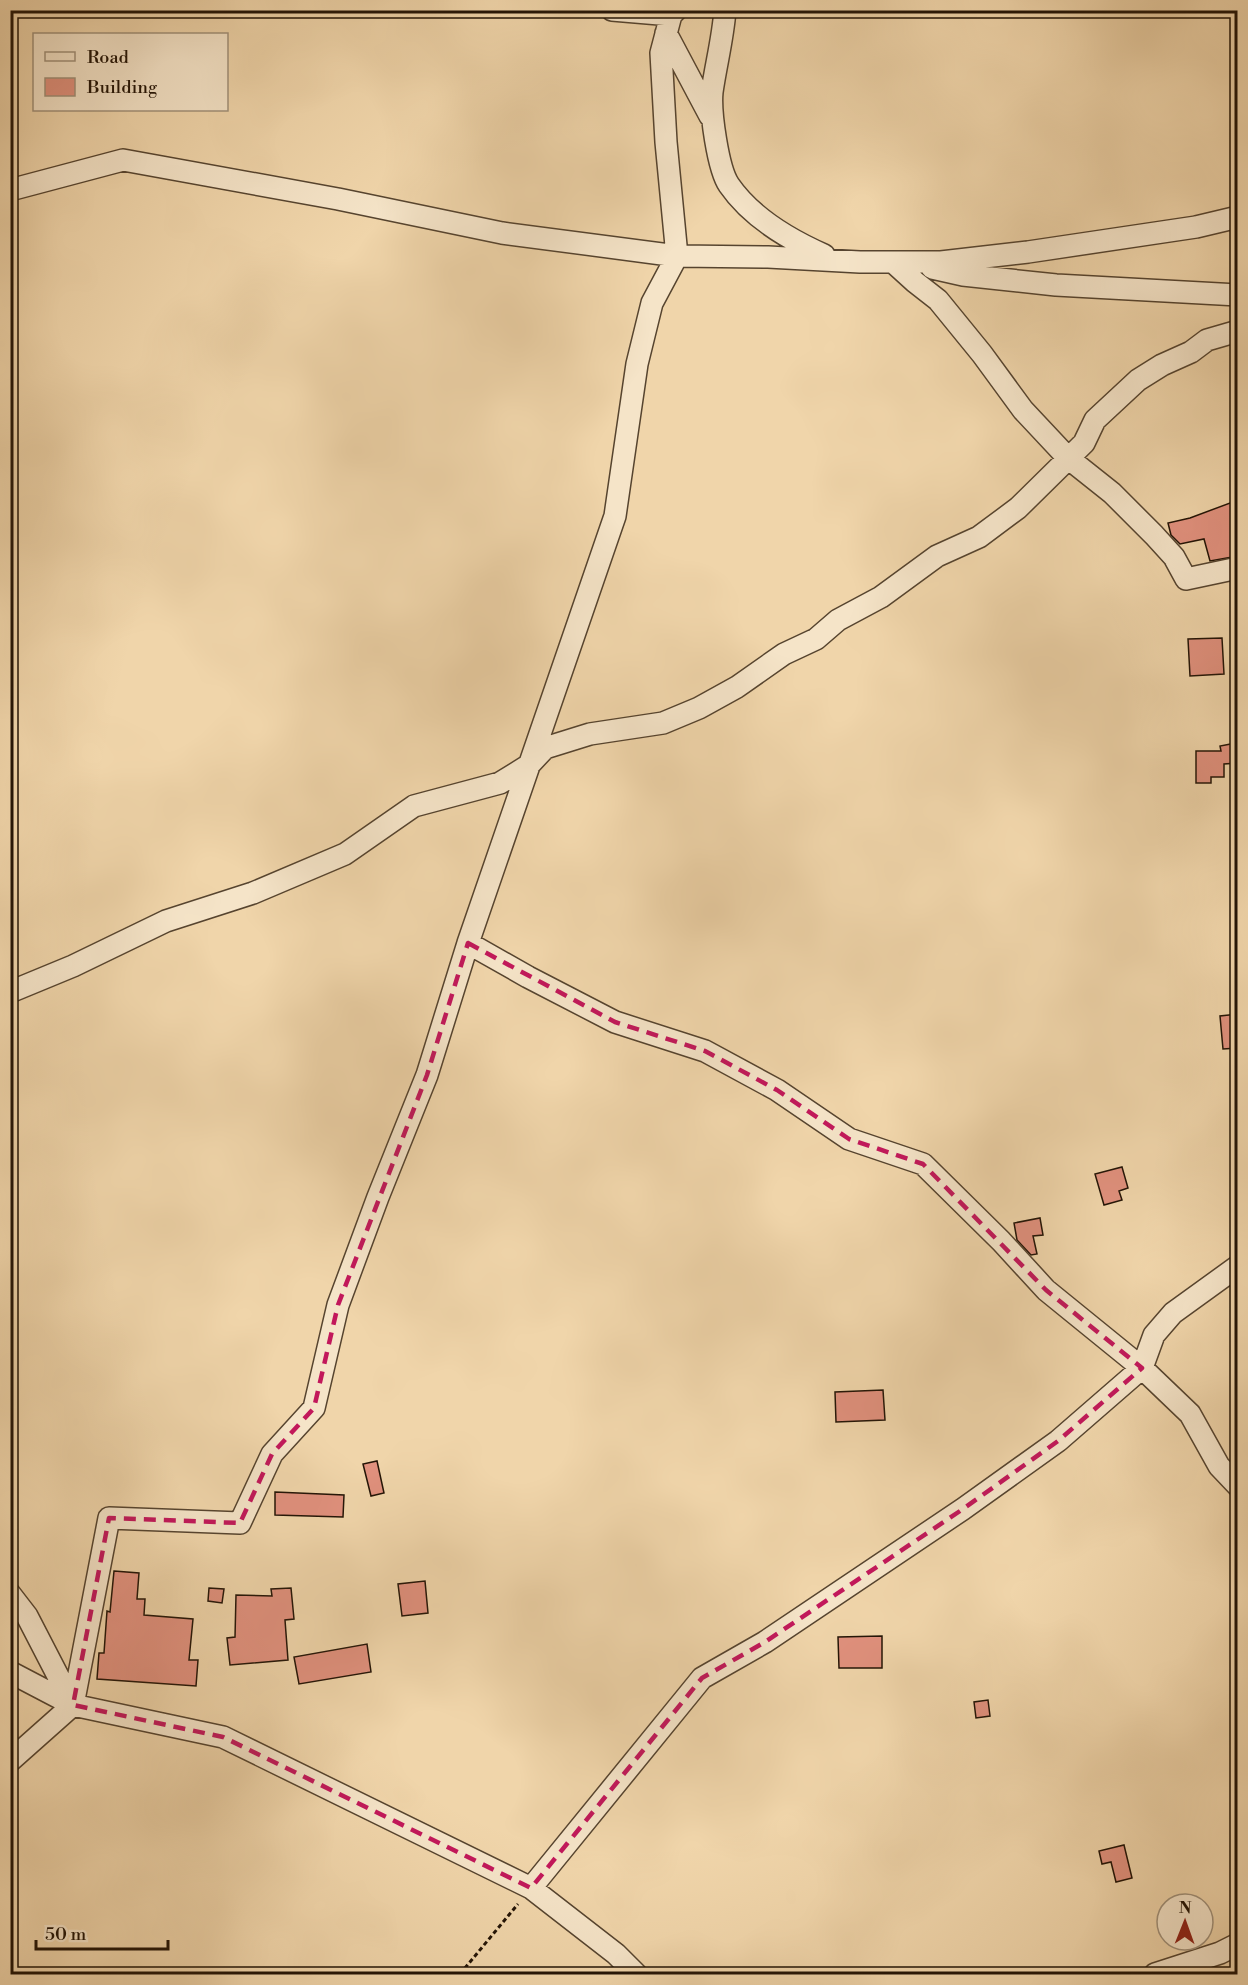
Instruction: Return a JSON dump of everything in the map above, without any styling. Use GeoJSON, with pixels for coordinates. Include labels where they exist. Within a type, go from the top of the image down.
{"type":"FeatureCollection","features":[{"type":"Feature","properties":{"kind":"street"},"geometry":{"type":"LineString","coordinates":[[612,10],[671,20]]}},
{"type":"Feature","properties":{"kind":"street"},"geometry":{"type":"LineString","coordinates":[[725,10],[712,94],[714,138],[728,184],[755,213],[799,244],[839,261]]}},
{"type":"Feature","properties":{"kind":"street"},"geometry":{"type":"LineString","coordinates":[[671,20],[713,122]]}},
{"type":"Feature","properties":{"kind":"street"},"geometry":{"type":"LineString","coordinates":[[10,1761],[73,1705],[109,1518],[240,1523],[272,1454],[314,1408],[338,1305],[427,1075],[468,943],[615,516],[637,363],[652,303],[677,256],[666,142],[661,52],[671,20]]}},
{"type":"Feature","properties":{"kind":"street"},"geometry":{"type":"LineString","coordinates":[[10,190],[123,160],[338,199],[502,233],[677,256],[768,257],[839,261],[941,262],[1028,252],[1196,227],[1238,217]]}},
{"type":"Feature","properties":{"kind":"street"},"geometry":{"type":"LineString","coordinates":[[901,262],[963,275],[1056,285],[1238,295]]}},
{"type":"Feature","properties":{"kind":"street"},"geometry":{"type":"LineString","coordinates":[[901,262],[915,282],[938,300],[1023,410],[1068,458],[1112,493],[1154,535],[1174,557],[1186,579],[1238,568]]}},
{"type":"Feature","properties":{"kind":"street"},"geometry":{"type":"LineString","coordinates":[[10,992],[73,966],[166,921],[253,893],[345,854],[414,806],[500,783],[530,765],[545,748],[590,734],[663,723],[699,708],[737,687],[784,654],[816,639],[838,621],[881,597],[937,556],[980,537],[1018,508],[1084,443],[1095,420],[1138,380],[1162,364],[1191,352],[1207,340],[1238,331]]}},
{"type":"Feature","properties":{"kind":"street"},"geometry":{"type":"LineString","coordinates":[[468,943],[615,1022],[705,1051],[777,1090],[849,1139],[923,1164],[1001,1241],[1046,1290],[1143,1368],[1190,1414],[1219,1466],[1238,1485]]}},
{"type":"Feature","properties":{"kind":"street"},"geometry":{"type":"LineString","coordinates":[[531,1888],[702,1678],[765,1642],[963,1509],[1058,1441],[1143,1368],[1155,1335],[1173,1313],[1238,1266]]}},
{"type":"Feature","properties":{"kind":"street"},"geometry":{"type":"LineString","coordinates":[[10,1594],[27,1616],[73,1705]]}},
{"type":"Feature","properties":{"kind":"street"},"geometry":{"type":"LineString","coordinates":[[10,1672],[73,1705],[223,1737],[531,1888],[616,1954],[636,1974]]}},
{"type":"Feature","properties":{"kind":"street"},"geometry":{"type":"LineString","coordinates":[[1155,1974],[1220,1953],[1238,1944]]}},
{"type":"Feature","properties":{"kind":"path"},"geometry":{"type":"LineString","coordinates":[[460,1974],[531,1888]]}},
{"type":"Feature","properties":{"kind":"highlighted area"},"geometry":{"type":"Polygon","coordinates":[[[468,943],[615,1022],[705,1051],[777,1090],[849,1139],[923,1164],[1046,1290],[1142,1368],[1058,1441],[963,1509],[765,1642],[702,1678],[531,1888],[223,1737],[73,1705],[109,1518],[240,1523],[272,1454],[314,1408],[338,1305],[427,1075],[468,943]]]}},
{"type":"Feature","properties":{"kind":"building"},"geometry":{"type":"Polygon","coordinates":[[[1238,500],[1238,556],[1210,561],[1204,539],[1180,544],[1171,535],[1168,523],[1190,518],[1238,500]]]}},
{"type":"Feature","properties":{"kind":"building"},"geometry":{"type":"Polygon","coordinates":[[[1222,638],[1224,674],[1190,676],[1188,639],[1222,638]]]}},
{"type":"Feature","properties":{"kind":"building"},"geometry":{"type":"Polygon","coordinates":[[[1236,743],[1238,763],[1224,764],[1224,777],[1211,777],[1211,783],[1196,783],[1196,751],[1221,751],[1220,746],[1236,743]]]}},
{"type":"Feature","properties":{"kind":"building"},"geometry":{"type":"Polygon","coordinates":[[[1238,1014],[1238,1048],[1223,1049],[1220,1016],[1238,1014]]]}},
{"type":"Feature","properties":{"kind":"building"},"geometry":{"type":"Polygon","coordinates":[[[1122,1167],[1128,1188],[1119,1191],[1122,1200],[1104,1205],[1095,1174],[1122,1167]]]}},
{"type":"Feature","properties":{"kind":"building"},"geometry":{"type":"Polygon","coordinates":[[[1040,1218],[1043,1235],[1033,1236],[1037,1254],[1031,1255],[1017,1240],[1014,1223],[1040,1218]]]}},
{"type":"Feature","properties":{"kind":"building"},"geometry":{"type":"Polygon","coordinates":[[[883,1390],[885,1420],[836,1422],[835,1392],[883,1390]]]}},
{"type":"Feature","properties":{"kind":"building"},"geometry":{"type":"Polygon","coordinates":[[[377,1461],[384,1493],[371,1496],[363,1464],[377,1461]]]}},
{"type":"Feature","properties":{"kind":"building"},"geometry":{"type":"Polygon","coordinates":[[[275,1492],[344,1495],[343,1517],[275,1515],[275,1492]]]}},
{"type":"Feature","properties":{"kind":"building"},"geometry":{"type":"Polygon","coordinates":[[[114,1571],[139,1573],[137,1599],[145,1599],[144,1615],[193,1619],[189,1660],[198,1660],[196,1686],[97,1679],[99,1653],[104,1653],[107,1611],[110,1612],[114,1571]]]}},
{"type":"Feature","properties":{"kind":"building"},"geometry":{"type":"Polygon","coordinates":[[[425,1581],[428,1613],[402,1616],[398,1584],[425,1581]]]}},
{"type":"Feature","properties":{"kind":"building"},"geometry":{"type":"Polygon","coordinates":[[[209,1588],[224,1589],[222,1603],[208,1601],[209,1588]]]}},
{"type":"Feature","properties":{"kind":"building"},"geometry":{"type":"Polygon","coordinates":[[[291,1588],[294,1619],[285,1620],[288,1660],[230,1665],[227,1638],[235,1637],[236,1595],[272,1596],[271,1589],[291,1588]]]}},
{"type":"Feature","properties":{"kind":"building"},"geometry":{"type":"Polygon","coordinates":[[[882,1636],[882,1668],[839,1668],[838,1637],[882,1636]]]}},
{"type":"Feature","properties":{"kind":"building"},"geometry":{"type":"Polygon","coordinates":[[[367,1644],[371,1672],[299,1684],[294,1657],[367,1644]]]}},
{"type":"Feature","properties":{"kind":"building"},"geometry":{"type":"Polygon","coordinates":[[[988,1700],[990,1716],[976,1718],[974,1702],[988,1700]]]}},
{"type":"Feature","properties":{"kind":"building"},"geometry":{"type":"Polygon","coordinates":[[[1124,1845],[1132,1878],[1116,1882],[1111,1862],[1102,1864],[1099,1851],[1124,1845]]]}}]}
